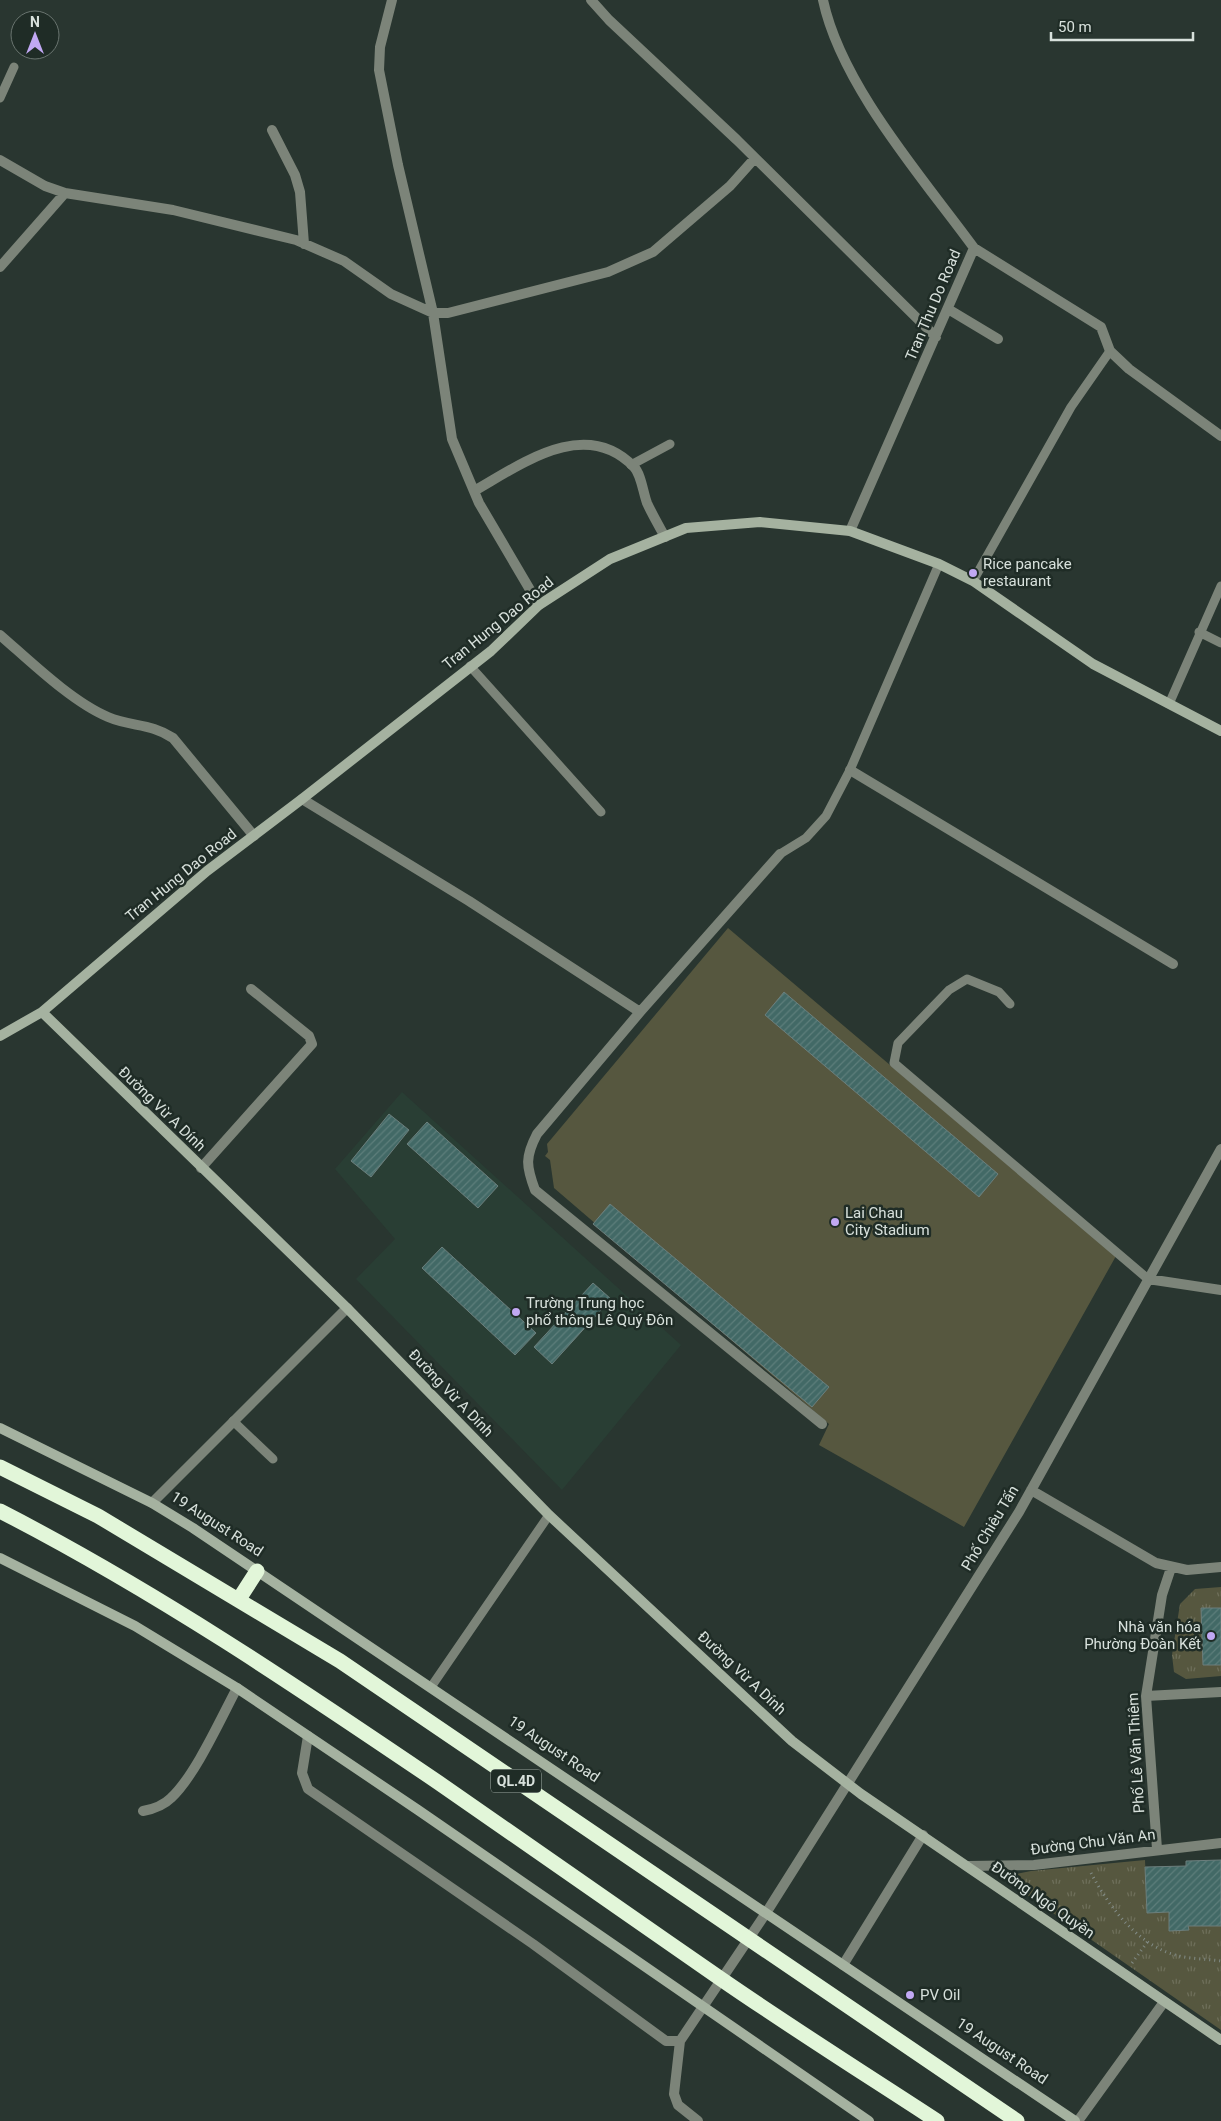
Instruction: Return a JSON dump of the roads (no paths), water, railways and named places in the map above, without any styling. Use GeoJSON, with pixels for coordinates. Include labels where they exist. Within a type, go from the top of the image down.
{"type":"FeatureCollection","features":[{"type":"Feature","properties":{"kind":"highway","name":"QL.4D"},"geometry":{"type":"LineString","coordinates":[[0,1467],[98,1516],[340,1661],[1017,2121]]}},
{"type":"Feature","properties":{"kind":"highway","name":"QL.4D"},"geometry":{"type":"LineString","coordinates":[[0,1511],[68,1546],[151,1593],[329,1709],[541,1853],[722,1980],[937,2121]]}},
{"type":"Feature","properties":{"kind":"highway"},"geometry":{"type":"LineString","coordinates":[[239,1599],[257,1571]]}},
{"type":"Feature","properties":{"kind":"street"},"geometry":{"type":"LineString","coordinates":[[392,0],[380,47],[379,70],[398,165],[433,313],[452,439],[474,491],[520,576],[539,606]]}},
{"type":"Feature","properties":{"kind":"street"},"geometry":{"type":"LineString","coordinates":[[592,0],[609,20],[756,158],[936,337]]}},
{"type":"Feature","properties":{"kind":"street","name":"Tran Thu Do Road"},"geometry":{"type":"LineString","coordinates":[[824,0],[828,22],[858,84],[881,121],[974,248],[850,531]]}},
{"type":"Feature","properties":{"kind":"street"},"geometry":{"type":"LineString","coordinates":[[272,130],[295,175],[300,192],[304,244]]}},
{"type":"Feature","properties":{"kind":"street"},"geometry":{"type":"LineString","coordinates":[[0,160],[44,186],[65,193],[214,218],[304,244],[344,261],[392,294],[433,313],[448,313],[608,272],[653,252],[730,186],[756,158]]}},
{"type":"Feature","properties":{"kind":"street"},"geometry":{"type":"LineString","coordinates":[[0,267],[65,193]]}},
{"type":"Feature","properties":{"kind":"street"},"geometry":{"type":"LineString","coordinates":[[974,248],[1101,327],[1110,351],[1129,369],[1221,436]]}},
{"type":"Feature","properties":{"kind":"street"},"geometry":{"type":"LineString","coordinates":[[948,309],[998,339]]}},
{"type":"Feature","properties":{"kind":"street"},"geometry":{"type":"LineString","coordinates":[[474,491],[533,457],[562,446],[590,445],[612,450],[635,468],[648,504],[664,537]]}},
{"type":"Feature","properties":{"kind":"street","name":"Tran Hung Dao Road"},"geometry":{"type":"LineString","coordinates":[[0,1036],[42,1012],[207,871],[491,651],[539,606],[610,559],[686,528],[760,522],[850,531],[939,564],[973,581],[1093,664],[1221,731]]}},
{"type":"Feature","properties":{"kind":"street"},"geometry":{"type":"LineString","coordinates":[[0,636],[90,707],[108,717],[160,729],[173,738],[254,836]]}},
{"type":"Feature","properties":{"kind":"street"},"geometry":{"type":"LineString","coordinates":[[850,770],[1173,964]]}},
{"type":"Feature","properties":{"kind":"street"},"geometry":{"type":"LineString","coordinates":[[302,799],[470,901],[640,1012]]}},
{"type":"Feature","properties":{"kind":"street"},"geometry":{"type":"LineString","coordinates":[[780,854],[640,1012],[537,1134],[528,1152],[528,1172],[535,1190],[822,1424]]}},
{"type":"Feature","properties":{"kind":"street"},"geometry":{"type":"LineString","coordinates":[[201,1168],[312,1044],[309,1036],[251,989]]}},
{"type":"Feature","properties":{"kind":"street","name":"Đường Vừ A Dính"},"geometry":{"type":"LineString","coordinates":[[42,1012],[347,1308],[550,1515],[792,1740],[848,1784]]}},
{"type":"Feature","properties":{"kind":"street","name":"Phố Chiêu Tấn"},"geometry":{"type":"LineString","coordinates":[[680,2042],[749,1940],[1031,1490],[1221,1149]]}},
{"type":"Feature","properties":{"kind":"street"},"geometry":{"type":"LineString","coordinates":[[1148,1278],[1221,1290]]}},
{"type":"Feature","properties":{"kind":"street"},"geometry":{"type":"LineString","coordinates":[[152,1503],[347,1308]]}},
{"type":"Feature","properties":{"kind":"street","name":"19 August Road"},"geometry":{"type":"LineString","coordinates":[[0,1428],[152,1503],[431,1687],[1077,2121]]}},
{"type":"Feature","properties":{"kind":"street"},"geometry":{"type":"LineString","coordinates":[[1031,1490],[1156,1563],[1186,1570],[1221,1567]]}},
{"type":"Feature","properties":{"kind":"street"},"geometry":{"type":"LineString","coordinates":[[0,1558],[135,1626],[237,1688],[869,2121]]}},
{"type":"Feature","properties":{"kind":"street","name":"Phố Lê Văn Thiêm"},"geometry":{"type":"LineString","coordinates":[[1157,1849],[1146,1696],[1162,1595],[1171,1568]]}},
{"type":"Feature","properties":{"kind":"street"},"geometry":{"type":"LineString","coordinates":[[143,1811],[158,1808],[171,1799],[185,1783],[237,1688]]}},
{"type":"Feature","properties":{"kind":"street"},"geometry":{"type":"LineString","coordinates":[[1146,1696],[1221,1692]]}},
{"type":"Feature","properties":{"kind":"street"},"geometry":{"type":"LineString","coordinates":[[308,1736],[302,1772],[308,1789],[533,1944],[666,2042],[680,2042],[674,2094],[678,2105],[698,2121]]}},
{"type":"Feature","properties":{"kind":"street","name":"Đường Ngô Quyền"},"geometry":{"type":"LineString","coordinates":[[848,1784],[1221,2040]]}},
{"type":"Feature","properties":{"kind":"street"},"geometry":{"type":"LineString","coordinates":[[843,1965],[924,1836]]}},
{"type":"Feature","properties":{"kind":"street","name":"Đường Chu Văn An"},"geometry":{"type":"LineString","coordinates":[[968,1866],[1034,1865],[1157,1849],[1221,1843]]}},
{"type":"Feature","properties":{"kind":"street"},"geometry":{"type":"LineString","coordinates":[[1077,2121],[1164,2002]]}},
{"type":"Feature","properties":{"kind":"lane"},"geometry":{"type":"LineString","coordinates":[[0,98],[14,68]]}},
{"type":"Feature","properties":{"kind":"lane"},"geometry":{"type":"LineString","coordinates":[[973,581],[1071,407],[1110,351]]}},
{"type":"Feature","properties":{"kind":"lane"},"geometry":{"type":"LineString","coordinates":[[631,465],[670,444]]}},
{"type":"Feature","properties":{"kind":"lane"},"geometry":{"type":"LineString","coordinates":[[780,854],[806,838],[826,816],[850,770],[939,564]]}},
{"type":"Feature","properties":{"kind":"lane"},"geometry":{"type":"LineString","coordinates":[[1170,704],[1221,586]]}},
{"type":"Feature","properties":{"kind":"lane"},"geometry":{"type":"LineString","coordinates":[[1200,632],[1221,643]]}},
{"type":"Feature","properties":{"kind":"lane"},"geometry":{"type":"LineString","coordinates":[[470,666],[601,812]]}},
{"type":"Feature","properties":{"kind":"lane"},"geometry":{"type":"LineString","coordinates":[[1010,1004],[999,992],[967,979],[949,990],[898,1043],[894,1063],[1148,1278]]}},
{"type":"Feature","properties":{"kind":"lane"},"geometry":{"type":"LineString","coordinates":[[233,1421],[273,1459]]}},
{"type":"Feature","properties":{"kind":"lane"},"geometry":{"type":"LineString","coordinates":[[431,1687],[550,1515]]}},
{"type":"Feature","properties":{"kind":"place","name":"Rice pancake restaurant"},"geometry":{"type":"Point","coordinates":[973,573]}},
{"type":"Feature","properties":{"kind":"place","name":"Lai Chau City Stadium"},"geometry":{"type":"Point","coordinates":[835,1222]}},
{"type":"Feature","properties":{"kind":"place","name":"Trường Trung học phổ thông Lê Quý Đôn"},"geometry":{"type":"Point","coordinates":[516,1312]}},
{"type":"Feature","properties":{"kind":"place","name":"Nhà văn hóa Phường Đoàn Kết"},"geometry":{"type":"Point","coordinates":[1211,1636]}},
{"type":"Feature","properties":{"kind":"place","name":"PV Oil"},"geometry":{"type":"Point","coordinates":[910,1995]}}]}
